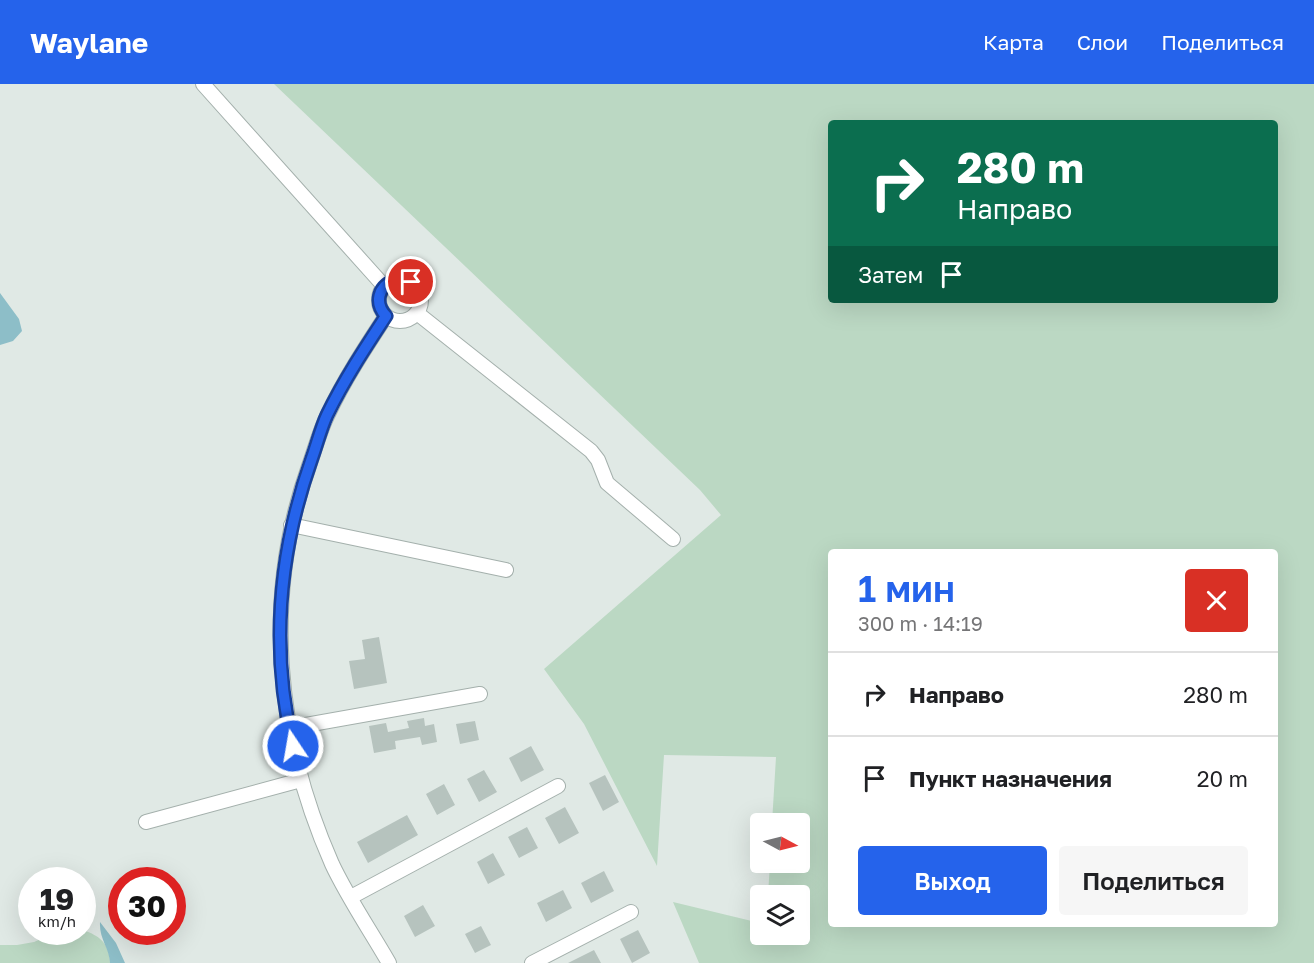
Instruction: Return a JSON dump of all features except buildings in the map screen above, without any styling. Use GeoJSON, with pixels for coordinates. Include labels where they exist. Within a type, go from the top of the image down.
{"type":"FeatureCollection","features":[{"type":"Feature","properties":{"kind":"street"},"geometry":{"type":"LineString","coordinates":[[203,84],[384,286]]}},
{"type":"Feature","properties":{"kind":"street"},"geometry":{"type":"LineString","coordinates":[[400,279],[416,286],[421,302],[417,313],[402,322],[386,316],[379,302],[384,286],[400,279]]}},
{"type":"Feature","properties":{"kind":"street"},"geometry":{"type":"LineString","coordinates":[[417,313],[591,451],[598,460],[608,483],[673,539]]}},
{"type":"Feature","properties":{"kind":"street"},"geometry":{"type":"LineString","coordinates":[[386,316],[353,366],[326,417],[291,525],[283,569],[279,641],[289,728],[301,780],[333,865],[389,963]]}},
{"type":"Feature","properties":{"kind":"street"},"geometry":{"type":"LineString","coordinates":[[291,525],[506,570]]}},
{"type":"Feature","properties":{"kind":"street"},"geometry":{"type":"LineString","coordinates":[[289,728],[480,694]]}},
{"type":"Feature","properties":{"kind":"street"},"geometry":{"type":"LineString","coordinates":[[146,822],[301,780]]}},
{"type":"Feature","properties":{"kind":"street"},"geometry":{"type":"LineString","coordinates":[[351,897],[558,786]]}},
{"type":"Feature","properties":{"kind":"street"},"geometry":{"type":"LineString","coordinates":[[532,963],[631,912]]}},
{"type":"Feature","properties":{"kind":"green space"},"geometry":{"type":"Polygon","coordinates":[[[274,84],[1314,84],[1314,963],[699,963],[673,902],[750,921],[750,945],[810,945],[810,885],[769,885],[769,873],[810,873],[810,813],[773,813],[776,757],[664,755],[657,866],[584,724],[544,669],[721,515],[700,490],[274,84]]]}},
{"type":"Feature","properties":{"kind":"green space"},"geometry":{"type":"Polygon","coordinates":[[[96,936],[106,945],[110,963],[0,963],[0,945],[96,945],[96,936]]]}},
{"type":"Feature","properties":{"kind":"water"},"geometry":{"type":"Polygon","coordinates":[[[0,293],[19,319],[22,331],[13,341],[0,345],[0,293]]]}},
{"type":"Feature","properties":{"kind":"water"},"geometry":{"type":"Polygon","coordinates":[[[100,922],[108,932],[108,945],[117,945],[125,963],[110,963],[100,922]]]}},
{"type":"Feature","properties":{"kind":"route"},"geometry":{"type":"LineString","coordinates":[[293,746],[286,720],[279,641],[283,569],[291,525],[326,417],[353,366],[386,316],[380,307],[381,291],[388,282],[394,280],[411,282]]}}]}
